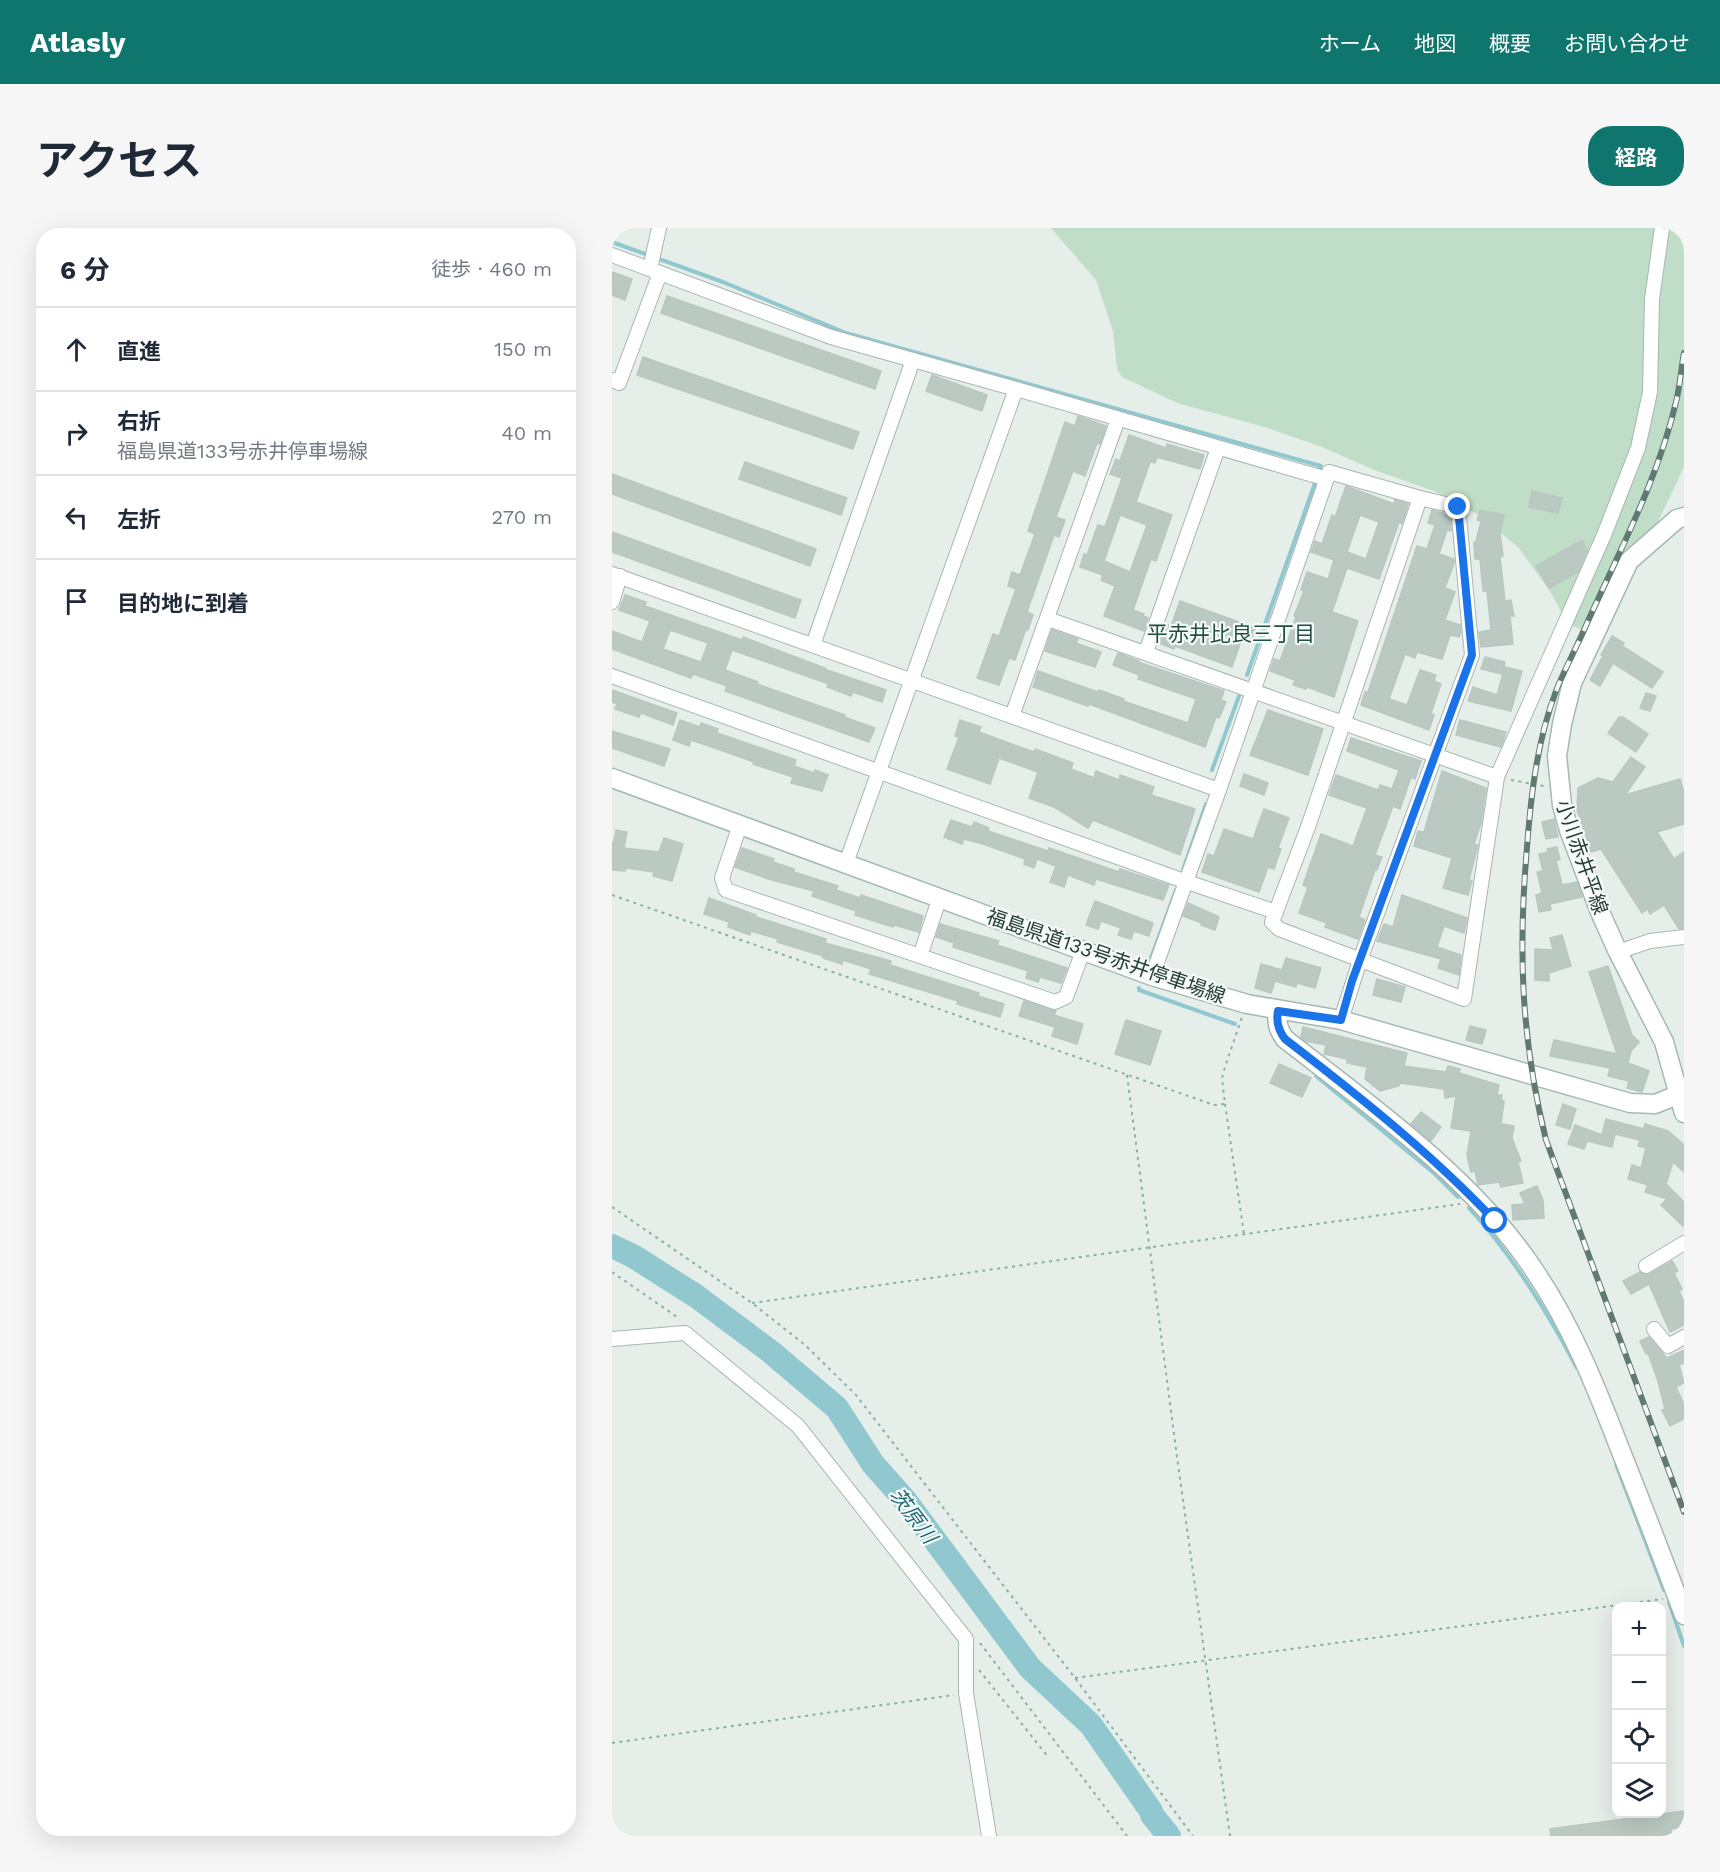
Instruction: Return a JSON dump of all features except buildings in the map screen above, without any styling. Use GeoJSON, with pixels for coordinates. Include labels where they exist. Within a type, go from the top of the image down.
{"type":"FeatureCollection","features":[{"type":"Feature","properties":{"kind":"main road","name":"小川赤井平線"},"geometry":{"type":"LineString","coordinates":[[1684,517],[1677,519],[1629,561],[1572,683],[1558,744],[1562,805],[1569,830],[1600,912],[1664,1042],[1684,1113]]}},
{"type":"Feature","properties":{"kind":"main road","name":"福島県道133号赤井停車場線"},"geometry":{"type":"LineString","coordinates":[[612,778],[1152,976],[1247,1004],[1341,1020],[1630,1103],[1655,1104],[1680,1094]]}},
{"type":"Feature","properties":{"kind":"main road"},"geometry":{"type":"LineString","coordinates":[[1278,1011],[1280,1032],[1285,1039],[1404,1133],[1477,1202],[1516,1245],[1534,1269],[1573,1336],[1599,1393],[1684,1615]]}},
{"type":"Feature","properties":{"kind":"street"},"geometry":{"type":"LineString","coordinates":[[612,380],[620,383],[654,264],[659,228]]}},
{"type":"Feature","properties":{"kind":"street"},"geometry":{"type":"LineString","coordinates":[[1420,498],[1344,723],[1272,922],[1279,929],[1464,999],[1497,777],[1604,535],[1638,448],[1650,392],[1653,299],[1662,228]]}},
{"type":"Feature","properties":{"kind":"street"},"geometry":{"type":"LineString","coordinates":[[612,255],[654,264],[831,337],[1327,479]]}},
{"type":"Feature","properties":{"kind":"street"},"geometry":{"type":"LineString","coordinates":[[813,645],[913,360]]}},
{"type":"Feature","properties":{"kind":"street"},"geometry":{"type":"LineString","coordinates":[[846,863],[1016,389]]}},
{"type":"Feature","properties":{"kind":"street"},"geometry":{"type":"LineString","coordinates":[[1012,716],[1118,419]]}},
{"type":"Feature","properties":{"kind":"street"},"geometry":{"type":"LineString","coordinates":[[1146,652],[1218,448]]}},
{"type":"Feature","properties":{"kind":"street"},"geometry":{"type":"LineString","coordinates":[[1152,976],[1187,882],[1329,472],[1458,507],[1472,655],[1360,960],[1341,1020]]}},
{"type":"Feature","properties":{"kind":"street"},"geometry":{"type":"LineString","coordinates":[[612,602],[616,575],[1219,790]]}},
{"type":"Feature","properties":{"kind":"street"},"geometry":{"type":"LineString","coordinates":[[1048,619],[1497,777]]}},
{"type":"Feature","properties":{"kind":"street"},"geometry":{"type":"LineString","coordinates":[[612,676],[1276,912]]}},
{"type":"Feature","properties":{"kind":"street"},"geometry":{"type":"LineString","coordinates":[[740,825],[722,878],[726,890],[1055,1002],[1066,997],[1083,951]]}},
{"type":"Feature","properties":{"kind":"street"},"geometry":{"type":"LineString","coordinates":[[920,956],[940,897]]}},
{"type":"Feature","properties":{"kind":"street"},"geometry":{"type":"LineString","coordinates":[[1618,952],[1650,941],[1684,938]]}},
{"type":"Feature","properties":{"kind":"street"},"geometry":{"type":"LineString","coordinates":[[1646,1266],[1684,1243]]}},
{"type":"Feature","properties":{"kind":"street"},"geometry":{"type":"LineString","coordinates":[[1654,1329],[1668,1346],[1684,1337]]}},
{"type":"Feature","properties":{"kind":"street"},"geometry":{"type":"LineString","coordinates":[[612,1339],[685,1333],[798,1426],[966,1639],[966,1693],[989,1836]]}},
{"type":"Feature","properties":{"kind":"path"},"geometry":{"type":"LineString","coordinates":[[1497,777],[1560,789]]}},
{"type":"Feature","properties":{"kind":"path"},"geometry":{"type":"LineString","coordinates":[[612,895],[1127,1076],[1214,1105],[1225,1104]]}},
{"type":"Feature","properties":{"kind":"path"},"geometry":{"type":"LineString","coordinates":[[1244,1234],[1222,1078],[1247,1004]]}},
{"type":"Feature","properties":{"kind":"path"},"geometry":{"type":"LineString","coordinates":[[1127,1076],[1230,1836]]}},
{"type":"Feature","properties":{"kind":"path"},"geometry":{"type":"LineString","coordinates":[[752,1303],[1477,1202]]}},
{"type":"Feature","properties":{"kind":"path"},"geometry":{"type":"LineString","coordinates":[[612,1207],[752,1303],[805,1345],[856,1395],[1075,1678],[1192,1836]]}},
{"type":"Feature","properties":{"kind":"path"},"geometry":{"type":"LineString","coordinates":[[1075,1678],[1677,1597]]}},
{"type":"Feature","properties":{"kind":"path"},"geometry":{"type":"LineString","coordinates":[[966,1658],[983,1673],[1049,1758]]}},
{"type":"Feature","properties":{"kind":"path"},"geometry":{"type":"LineString","coordinates":[[612,1743],[966,1693]]}},
{"type":"Feature","properties":{"kind":"green space"},"geometry":{"type":"Polygon","coordinates":[[[1051,228],[1684,228],[1684,467],[1655,528],[1599,624],[1585,631],[1568,624],[1550,591],[1518,547],[1477,514],[1434,491],[1374,470],[1322,447],[1268,428],[1177,403],[1122,377],[1117,369],[1113,331],[1096,280],[1051,228]]]}},
{"type":"Feature","properties":{"kind":"waterway"},"geometry":{"type":"LineString","coordinates":[[612,242],[723,282],[846,333],[1321,466],[1320,468]]}},
{"type":"Feature","properties":{"kind":"waterway"},"geometry":{"type":"LineString","coordinates":[[1247,675],[1315,483]]}},
{"type":"Feature","properties":{"kind":"waterway"},"geometry":{"type":"LineString","coordinates":[[1212,770],[1239,696]]}},
{"type":"Feature","properties":{"kind":"waterway"},"geometry":{"type":"LineString","coordinates":[[1183,870],[1206,804]]}},
{"type":"Feature","properties":{"kind":"waterway"},"geometry":{"type":"LineString","coordinates":[[1150,961],[1176,890]]}},
{"type":"Feature","properties":{"kind":"waterway"},"geometry":{"type":"LineString","coordinates":[[1139,988],[1139,990],[1235,1024]]}},
{"type":"Feature","properties":{"kind":"waterway"},"geometry":{"type":"LineString","coordinates":[[1316,1076],[1435,1174],[1458,1197]]}},
{"type":"Feature","properties":{"kind":"waterway"},"geometry":{"type":"LineString","coordinates":[[1469,1208],[1528,1284],[1577,1368]]}},
{"type":"Feature","properties":{"kind":"waterway","name":"茨原川"},"geometry":{"type":"LineString","coordinates":[[612,1246],[633,1256],[696,1296],[771,1352],[837,1408],[873,1464],[905,1500],[1030,1668],[1091,1725],[1152,1815],[1169,1836]]}},
{"type":"Feature","properties":{"kind":"waterway"},"geometry":{"type":"LineString","coordinates":[[1616,1464],[1664,1590]]}},
{"type":"Feature","properties":{"kind":"waterway"},"geometry":{"type":"LineString","coordinates":[[1669,1602],[1684,1646]]}},
{"type":"Feature","properties":{"kind":"railway"},"geometry":{"type":"LineString","coordinates":[[1684,353],[1676,402],[1649,486],[1549,710],[1533,788],[1524,885],[1522,959],[1531,1066],[1546,1140],[1684,1512]]}},
{"type":"Feature","properties":{"kind":"district","name":"平赤井比良三丁目"},"geometry":{"type":"Point","coordinates":[1231,634]}},
{"type":"Feature","properties":{"kind":"route"},"geometry":{"type":"LineString","coordinates":[[1458,507],[1472,655],[1352,981],[1341,1020],[1278,1011],[1277,1018],[1280,1032],[1285,1039],[1411,1139],[1467,1191],[1495,1221]]}}]}
